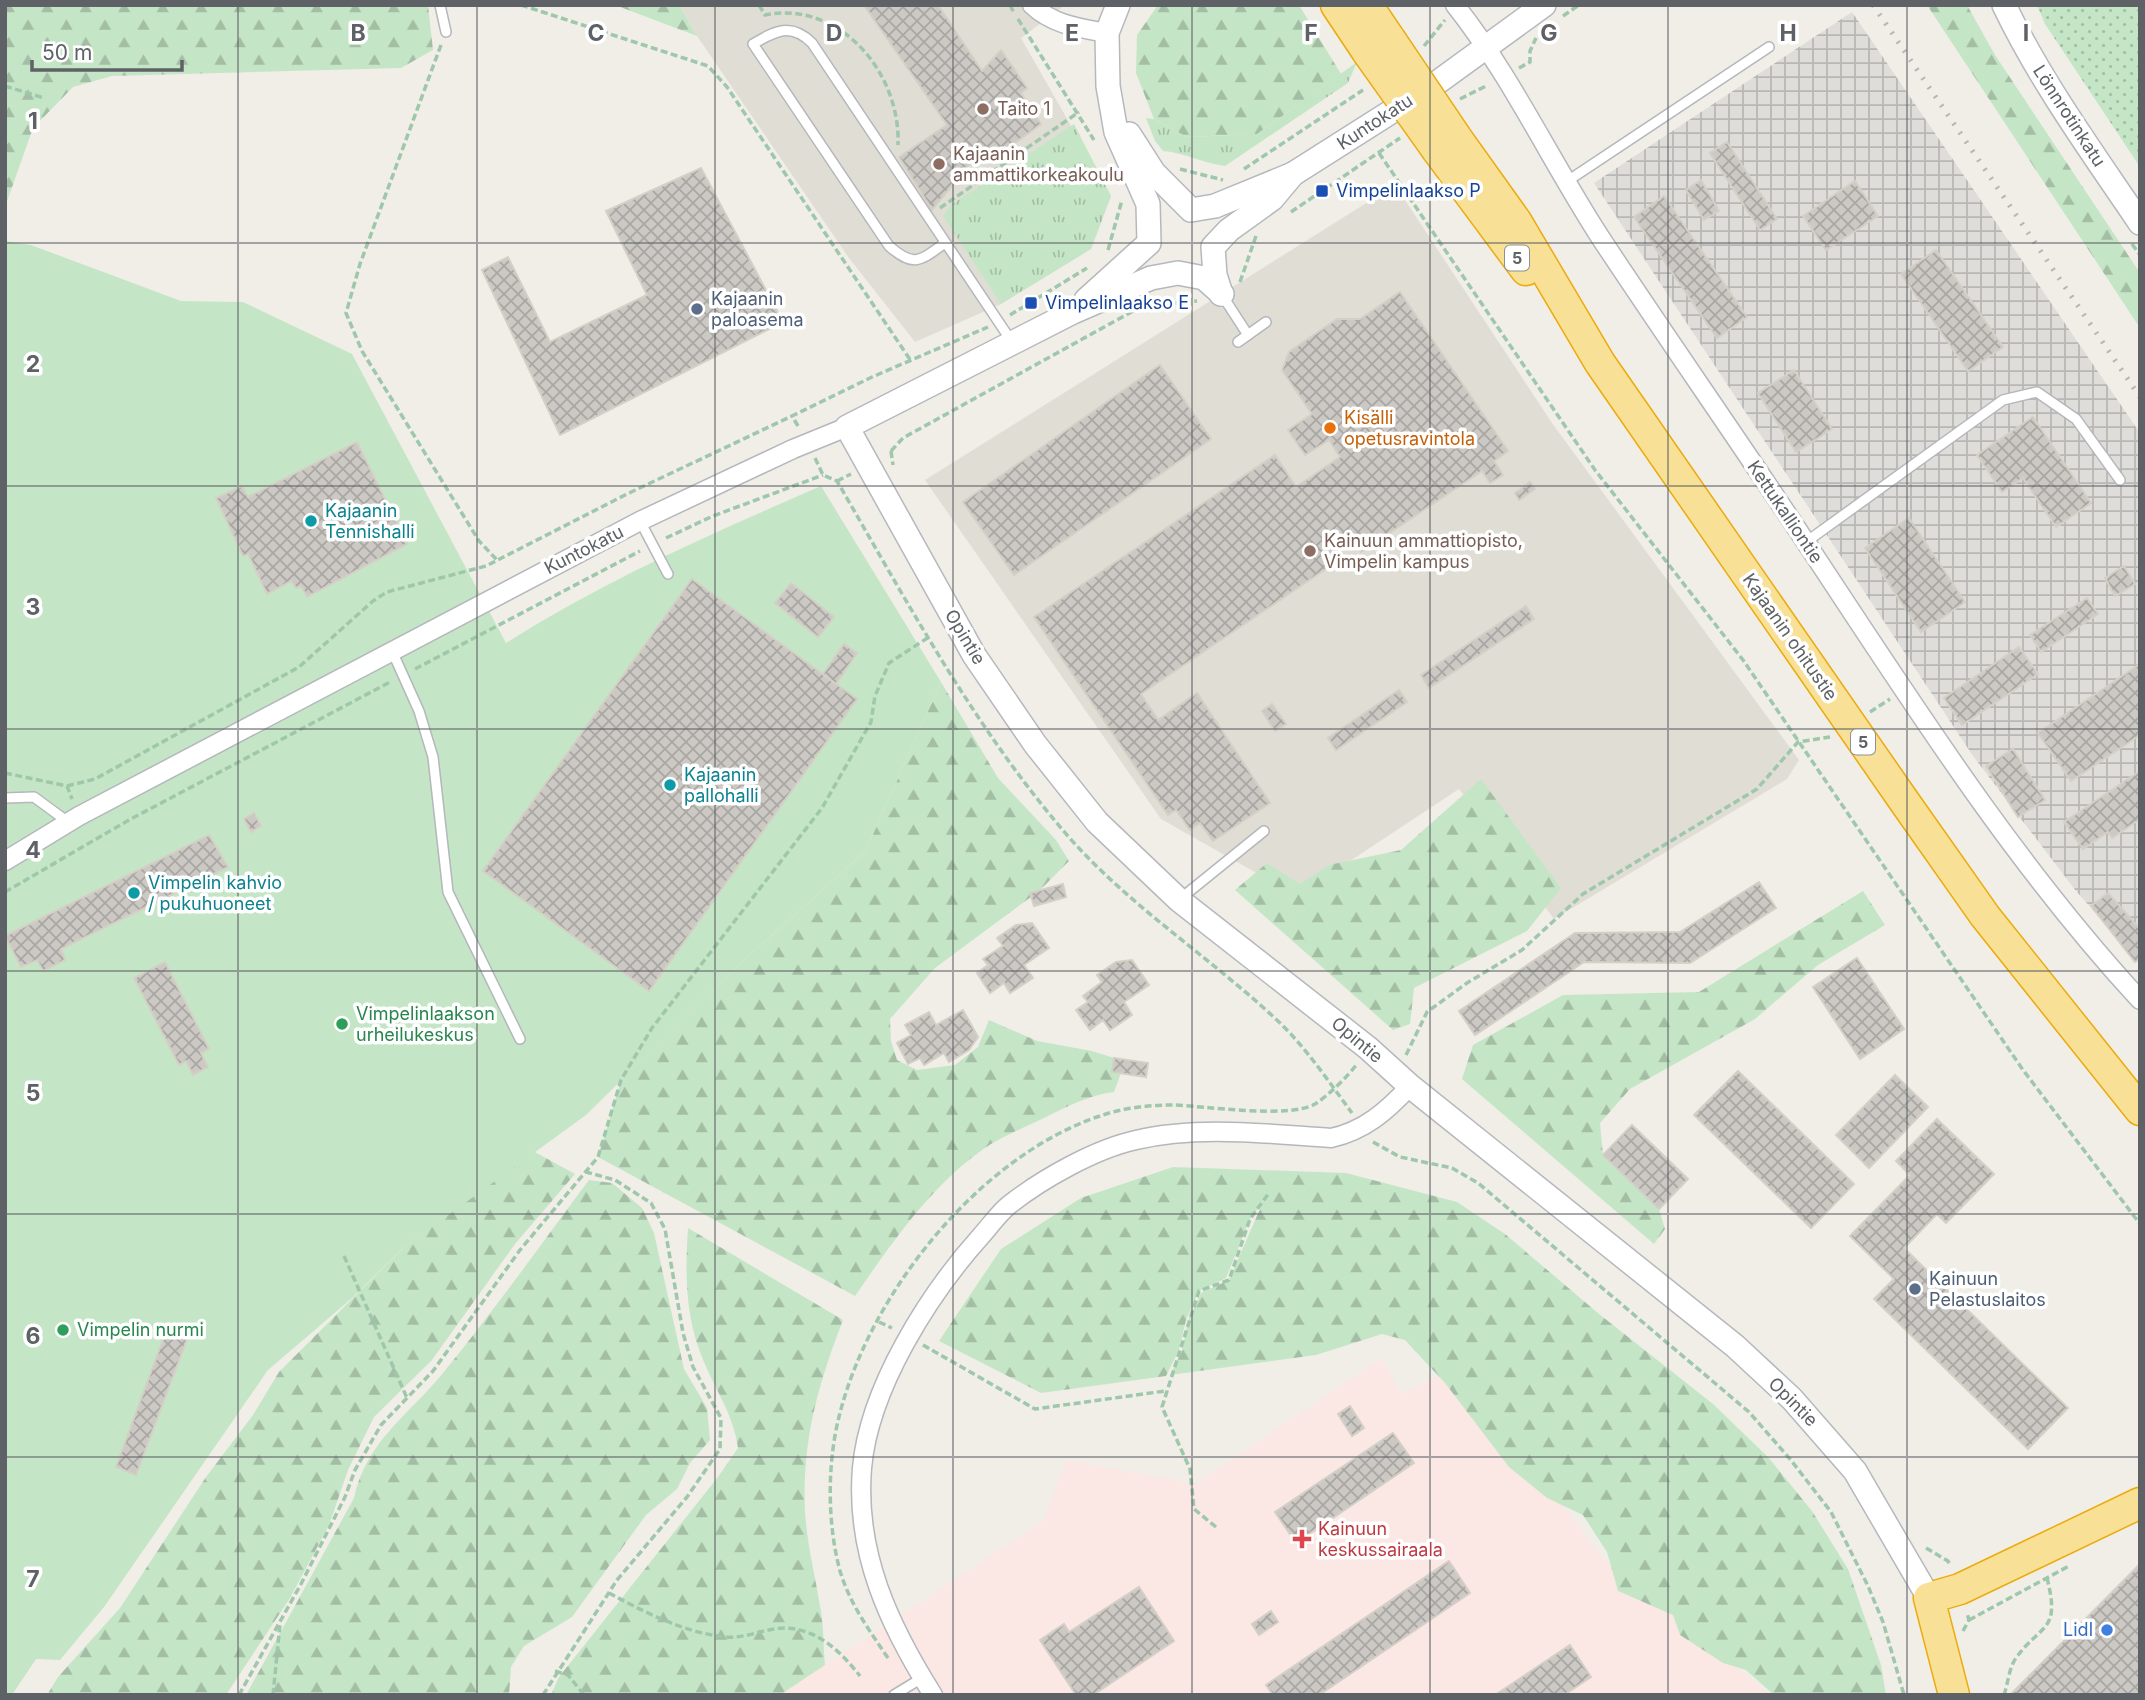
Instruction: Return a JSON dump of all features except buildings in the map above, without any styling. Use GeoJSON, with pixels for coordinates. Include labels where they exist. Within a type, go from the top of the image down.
{"type":"FeatureCollection","features":[{"type":"Feature","properties":{"kind":"highway","name":"5"},"geometry":{"type":"LineString","coordinates":[[1336,5],[1379,46]]}},
{"type":"Feature","properties":{"kind":"highway","name":"5"},"geometry":{"type":"LineString","coordinates":[[1367,5],[1379,46]]}},
{"type":"Feature","properties":{"kind":"highway","name":"Kajaanin ohitustie"},"geometry":{"type":"LineString","coordinates":[[1379,46],[1452,145],[1600,363],[1985,916],[2140,1110]]}},
{"type":"Feature","properties":{"kind":"highway"},"geometry":{"type":"LineString","coordinates":[[1954,1695],[1929,1598],[1960,1589],[2140,1503]]}},
{"type":"Feature","properties":{"kind":"street"},"geometry":{"type":"LineString","coordinates":[[1032,5],[1043,15],[1070,27],[1107,33]]}},
{"type":"Feature","properties":{"kind":"street"},"geometry":{"type":"LineString","coordinates":[[1118,5],[1107,33],[1106,61],[1113,112],[1146,178],[1149,243],[1155,260],[1170,271],[1204,278],[1222,295]]}},
{"type":"Feature","properties":{"kind":"street","name":"Lönnrotinkatu"},"geometry":{"type":"LineString","coordinates":[[2004,5],[2020,38],[2069,118],[2140,223]]}},
{"type":"Feature","properties":{"kind":"street","name":"Kettukalliontie"},"geometry":{"type":"LineString","coordinates":[[1457,8],[1506,76],[1565,183],[1943,751],[2060,907],[2140,1000]]}},
{"type":"Feature","properties":{"kind":"street","name":"Kuntokatu"},"geometry":{"type":"LineString","coordinates":[[1213,247],[1229,230],[1272,199],[1293,174],[1438,82],[1485,46],[1553,11]]}},
{"type":"Feature","properties":{"kind":"street"},"geometry":{"type":"LineString","coordinates":[[1073,312],[1149,243],[1154,223],[1161,215],[1171,210],[1215,206],[1293,174]]}},
{"type":"Feature","properties":{"kind":"street"},"geometry":{"type":"LineString","coordinates":[[1146,178],[1207,220],[1212,229],[1214,275],[1222,295]]}},
{"type":"Feature","properties":{"kind":"street"},"geometry":{"type":"LineString","coordinates":[[1178,273],[1197,269],[1210,256],[1213,247]]}},
{"type":"Feature","properties":{"kind":"street","name":"Kuntokatu"},"geometry":{"type":"LineString","coordinates":[[5,861],[68,822],[391,649],[640,521],[793,449],[847,427],[1073,312],[1151,278],[1178,273]]}},
{"type":"Feature","properties":{"kind":"street","name":"Opintie"},"geometry":{"type":"LineString","coordinates":[[847,427],[974,655],[1035,744],[1097,821],[1179,900],[1368,1048],[1410,1086],[1735,1346],[1792,1399],[1855,1471],[1929,1598]]}},
{"type":"Feature","properties":{"kind":"street"},"geometry":{"type":"LineString","coordinates":[[933,1695],[915,1682],[877,1589],[863,1521],[862,1468],[874,1412],[918,1317],[963,1256],[1008,1205],[1067,1167],[1135,1140],[1192,1133],[1331,1138],[1346,1135],[1387,1111],[1410,1086]]}},
{"type":"Feature","properties":{"kind":"lane"},"geometry":{"type":"LineString","coordinates":[[440,5],[446,33]]}},
{"type":"Feature","properties":{"kind":"lane"},"geometry":{"type":"LineString","coordinates":[[945,243],[922,260],[914,261],[902,258],[889,246],[753,44],[776,30],[788,29],[807,37],[1013,343]]}},
{"type":"Feature","properties":{"kind":"lane"},"geometry":{"type":"LineString","coordinates":[[1565,183],[1769,47]]}},
{"type":"Feature","properties":{"kind":"lane"},"geometry":{"type":"LineString","coordinates":[[1222,295],[1248,335]]}},
{"type":"Feature","properties":{"kind":"lane"},"geometry":{"type":"LineString","coordinates":[[1238,342],[1266,322]]}},
{"type":"Feature","properties":{"kind":"lane"},"geometry":{"type":"LineString","coordinates":[[1806,542],[2003,400],[2037,392],[2076,419],[2120,480]]}},
{"type":"Feature","properties":{"kind":"lane"},"geometry":{"type":"LineString","coordinates":[[640,521],[668,574]]}},
{"type":"Feature","properties":{"kind":"lane"},"geometry":{"type":"LineString","coordinates":[[391,649],[419,711],[433,757],[448,892],[520,1039]]}},
{"type":"Feature","properties":{"kind":"lane"},"geometry":{"type":"LineString","coordinates":[[5,798],[34,797],[68,822]]}},
{"type":"Feature","properties":{"kind":"lane"},"geometry":{"type":"LineString","coordinates":[[1179,900],[1264,831]]}},
{"type":"Feature","properties":{"kind":"lane"},"geometry":{"type":"LineString","coordinates":[[894,1695],[915,1682]]}},
{"type":"Feature","properties":{"kind":"path"},"geometry":{"type":"LineString","coordinates":[[521,5],[708,66],[727,87],[911,361]]}},
{"type":"Feature","properties":{"kind":"path"},"geometry":{"type":"LineString","coordinates":[[759,5],[765,15],[798,13],[827,22],[867,52],[885,78],[894,109],[899,138],[894,155]]}},
{"type":"Feature","properties":{"kind":"path"},"geometry":{"type":"LineString","coordinates":[[1010,5],[1079,112],[1097,145]]}},
{"type":"Feature","properties":{"kind":"path"},"geometry":{"type":"LineString","coordinates":[[1553,11],[1579,5]]}},
{"type":"Feature","properties":{"kind":"path"},"geometry":{"type":"LineString","coordinates":[[1421,51],[1443,21],[1457,8]]}},
{"type":"Feature","properties":{"kind":"path"},"geometry":{"type":"LineString","coordinates":[[446,33],[360,264],[346,313],[369,363],[479,541],[497,560]]}},
{"type":"Feature","properties":{"kind":"path"},"geometry":{"type":"LineString","coordinates":[[1452,103],[1530,62],[1530,51],[1537,36]]}},
{"type":"Feature","properties":{"kind":"path"},"geometry":{"type":"LineString","coordinates":[[5,86],[44,98]]}},
{"type":"Feature","properties":{"kind":"path"},"geometry":{"type":"LineString","coordinates":[[1238,174],[1366,88]]}},
{"type":"Feature","properties":{"kind":"path"},"geometry":{"type":"LineString","coordinates":[[927,216],[1079,112]]}},
{"type":"Feature","properties":{"kind":"path"},"geometry":{"type":"LineString","coordinates":[[1290,212],[1405,135]]}},
{"type":"Feature","properties":{"kind":"path"},"geometry":{"type":"LineString","coordinates":[[1379,153],[1595,470],[1743,660],[2023,1070],[2140,1224]]}},
{"type":"Feature","properties":{"kind":"path"},"geometry":{"type":"LineString","coordinates":[[1106,256],[1113,224],[1125,193],[1146,178],[1170,166],[1226,181]]}},
{"type":"Feature","properties":{"kind":"path"},"geometry":{"type":"LineString","coordinates":[[837,481],[891,451],[903,438],[1142,307],[1210,301],[1222,295],[1240,283],[1258,233]]}},
{"type":"Feature","properties":{"kind":"path"},"geometry":{"type":"LineString","coordinates":[[829,400],[998,322],[1096,262]]}},
{"type":"Feature","properties":{"kind":"path"},"geometry":{"type":"LineString","coordinates":[[67,786],[95,779],[299,667],[373,601],[387,593],[428,583],[497,560],[627,494],[792,416]]}},
{"type":"Feature","properties":{"kind":"path"},"geometry":{"type":"LineString","coordinates":[[239,1695],[345,1497],[355,1470],[382,1425],[433,1371],[520,1250],[598,1157],[621,1080],[652,1028],[822,808],[871,722],[875,696],[889,663],[929,637]]}},
{"type":"Feature","properties":{"kind":"path"},"geometry":{"type":"LineString","coordinates":[[1866,715],[1903,690]]}},
{"type":"Feature","properties":{"kind":"path"},"geometry":{"type":"LineString","coordinates":[[1404,1059],[1427,1012],[1467,983],[1522,950],[1583,894],[1758,789],[1798,742],[1835,736]]}},
{"type":"Feature","properties":{"kind":"path"},"geometry":{"type":"LineString","coordinates":[[915,1682],[854,1609],[840,1569],[832,1520],[832,1462],[839,1413],[857,1364],[879,1322],[929,1244],[952,1216],[1005,1166],[1067,1129],[1101,1115],[1136,1107],[1169,1105],[1291,1111],[1314,1104],[1333,1087]]}},
{"type":"Feature","properties":{"kind":"path"},"geometry":{"type":"LineString","coordinates":[[543,1695],[555,1671],[608,1593],[687,1497],[720,1449],[721,1418],[693,1367],[683,1333],[665,1229],[651,1203],[615,1180],[586,1172]]}},
{"type":"Feature","properties":{"kind":"path"},"geometry":{"type":"LineString","coordinates":[[1216,1527],[1194,1509],[1190,1469],[1162,1406],[1199,1291],[1229,1280],[1251,1219],[1269,1193]]}},
{"type":"Feature","properties":{"kind":"path"},"geometry":{"type":"LineString","coordinates":[[344,1256],[407,1398]]}},
{"type":"Feature","properties":{"kind":"path"},"geometry":{"type":"LineString","coordinates":[[879,1322],[1035,1409],[1166,1391]]}},
{"type":"Feature","properties":{"kind":"path"},"geometry":{"type":"LineString","coordinates":[[1969,1620],[2081,1560]]}},
{"type":"Feature","properties":{"kind":"path"},"geometry":{"type":"LineString","coordinates":[[2004,1695],[2015,1659],[2047,1628],[2052,1599],[2047,1578]]}},
{"type":"Feature","properties":{"kind":"path"},"geometry":{"type":"LineString","coordinates":[[608,1593],[666,1620],[726,1637],[785,1628],[815,1636],[838,1648],[860,1676]]}},
{"type":"Feature","properties":{"kind":"path"},"geometry":{"type":"LineString","coordinates":[[273,1695],[280,1622]]}},
{"type":"Feature","properties":{"kind":"path"},"geometry":{"type":"LineString","coordinates":[[555,1671],[568,1675],[584,1695]]}},
{"type":"Feature","properties":{"kind":"shaded area","name":"Kajaanin ammattikorkeakoulu"},"geometry":{"type":"Polygon","coordinates":[[[679,5],[1065,5],[1021,38],[1111,196],[1091,249],[1001,304],[915,342],[849,258],[697,36],[679,5]]]}},
{"type":"Feature","properties":{"kind":"shaded area"},"geometry":{"type":"Polygon","coordinates":[[[1852,12],[2140,433],[2140,963],[2076,891],[1973,756],[1594,183],[1852,12]]]}},
{"type":"Feature","properties":{"kind":"shaded area","name":"Kainuun ammattiopisto, Vimpelin kampus"},"geometry":{"type":"Polygon","coordinates":[[[1395,185],[1552,423],[1799,760],[1787,779],[1554,919],[1459,789],[1297,896],[1161,819],[925,480],[1395,185]]]}},
{"type":"Feature","properties":{"kind":"shaded area","name":"Kainuun keskussairaala"},"geometry":{"type":"Polygon","coordinates":[[[1381,1358],[1402,1394],[1461,1362],[1600,1556],[1771,1695],[780,1695],[1043,1521],[1066,1460],[1196,1484],[1381,1358]]]}},
{"type":"Feature","properties":{"kind":"green space"},"geometry":{"type":"Polygon","coordinates":[[[5,5],[428,5],[433,50],[401,68],[112,76],[73,87],[33,128],[5,207],[5,5]]]}},
{"type":"Feature","properties":{"kind":"green space"},"geometry":{"type":"Polygon","coordinates":[[[615,5],[679,5],[697,36],[615,5]]]}},
{"type":"Feature","properties":{"kind":"green space"},"geometry":{"type":"Polygon","coordinates":[[[1158,5],[1299,5],[1341,74],[1257,134],[1187,137],[1154,119],[1136,73],[1137,35],[1158,5]]]}},
{"type":"Feature","properties":{"kind":"green space"},"geometry":{"type":"Polygon","coordinates":[[[1927,5],[1967,5],[1995,55],[2140,273],[2140,328],[1927,5]]]}},
{"type":"Feature","properties":{"kind":"green space"},"geometry":{"type":"Polygon","coordinates":[[[2037,5],[2140,5],[2140,167],[2045,24],[2037,5]]]}},
{"type":"Feature","properties":{"kind":"green space"},"geometry":{"type":"Polygon","coordinates":[[[1357,62],[1348,83],[1225,166],[1163,151],[1155,141],[1146,118],[1154,119],[1187,137],[1257,134],[1357,62]]]}},
{"type":"Feature","properties":{"kind":"green space"},"geometry":{"type":"Polygon","coordinates":[[[1074,124],[1111,196],[1091,249],[1001,304],[943,216],[951,205],[1074,124]]]}},
{"type":"Feature","properties":{"kind":"green space","name":"Vimpelinlaakson urheilukeskus"},"geometry":{"type":"Polygon","coordinates":[[[5,241],[31,245],[181,301],[243,302],[352,354],[506,643],[622,578],[701,539],[821,486],[941,682],[865,852],[735,968],[586,1115],[403,1248],[351,1299],[268,1370],[104,1607],[60,1660],[36,1659],[12,1695],[5,1695],[5,241]]]}},
{"type":"Feature","properties":{"kind":"green space"},"geometry":{"type":"Polygon","coordinates":[[[941,682],[998,778],[1056,840],[1069,861],[1039,891],[1030,893],[1031,897],[935,968],[890,1019],[891,1041],[897,1060],[917,1070],[955,1065],[978,1047],[989,1020],[1037,1041],[1114,1058],[1112,1071],[1121,1073],[1114,1092],[1078,1102],[1012,1133],[982,1150],[963,1165],[912,1217],[855,1296],[598,1157],[621,1080],[735,968],[865,852],[941,682]]]}},
{"type":"Feature","properties":{"kind":"green space"},"geometry":{"type":"Polygon","coordinates":[[[1481,779],[1561,888],[1527,931],[1414,988],[1410,1024],[1393,1030],[1235,890],[1267,863],[1300,884],[1329,865],[1401,850],[1481,779]]]}},
{"type":"Feature","properties":{"kind":"green space"},"geometry":{"type":"Polygon","coordinates":[[[1863,891],[1885,925],[1818,965],[1755,1019],[1630,1089],[1600,1123],[1603,1155],[1659,1209],[1665,1229],[1654,1244],[1462,1079],[1473,1045],[1563,995],[1699,992],[1863,891]]]}},
{"type":"Feature","properties":{"kind":"green space"},"geometry":{"type":"Polygon","coordinates":[[[533,1151],[575,1174],[515,1244],[432,1360],[374,1417],[348,1470],[329,1525],[290,1598],[226,1695],[47,1695],[58,1677],[120,1608],[206,1477],[253,1415],[279,1372],[403,1248],[533,1151]]]}},
{"type":"Feature","properties":{"kind":"green space"},"geometry":{"type":"Polygon","coordinates":[[[1173,1167],[1346,1173],[1457,1202],[1505,1234],[1599,1314],[1713,1404],[1768,1457],[1812,1511],[1848,1569],[1881,1665],[1886,1695],[1774,1695],[1746,1670],[1723,1663],[1680,1635],[1673,1615],[1618,1591],[1607,1552],[1583,1515],[1547,1498],[1509,1467],[1445,1383],[1405,1340],[1382,1334],[1316,1355],[1170,1375],[1182,1351],[1188,1321],[1201,1293],[1229,1280],[1263,1202],[1250,1219],[1226,1278],[1199,1291],[1186,1320],[1179,1350],[1166,1376],[1041,1393],[939,1341],[1001,1249],[1081,1198],[1173,1167]]]}},
{"type":"Feature","properties":{"kind":"green space"},"geometry":{"type":"Polygon","coordinates":[[[589,1180],[612,1183],[642,1208],[654,1233],[684,1369],[707,1408],[710,1440],[690,1463],[677,1489],[646,1515],[572,1617],[524,1646],[511,1667],[509,1695],[246,1695],[354,1498],[368,1460],[378,1444],[462,1350],[589,1180]]]}},
{"type":"Feature","properties":{"kind":"green space"},"geometry":{"type":"Polygon","coordinates":[[[688,1228],[843,1320],[819,1390],[806,1460],[806,1523],[821,1613],[825,1665],[780,1695],[551,1695],[559,1677],[718,1477],[738,1448],[729,1414],[704,1362],[693,1329],[687,1279],[688,1228]]]}},
{"type":"Feature","properties":{"kind":"railway"},"geometry":{"type":"LineString","coordinates":[[1873,5],[2140,397]]}},
{"type":"Feature","properties":{"kind":"place","name":"Taito 1"},"geometry":{"type":"Point","coordinates":[983,109]}},
{"type":"Feature","properties":{"kind":"place","name":"Kajaanin ammattikorkeakoulu"},"geometry":{"type":"Point","coordinates":[939,164]}},
{"type":"Feature","properties":{"kind":"place","name":"Vimpelinlaakso P"},"geometry":{"type":"Point","coordinates":[1322,191]}},
{"type":"Feature","properties":{"kind":"place","name":"Vimpelinlaakso E"},"geometry":{"type":"Point","coordinates":[1031,303]}},
{"type":"Feature","properties":{"kind":"place","name":"Kajaanin paloasema"},"geometry":{"type":"Point","coordinates":[697,309]}},
{"type":"Feature","properties":{"kind":"place","name":"Kisälli opetusravintola"},"geometry":{"type":"Point","coordinates":[1330,428]}},
{"type":"Feature","properties":{"kind":"place","name":"Kajaanin Tennishalli"},"geometry":{"type":"Point","coordinates":[311,521]}},
{"type":"Feature","properties":{"kind":"place","name":"Kainuun ammattiopisto, Vimpelin kampus"},"geometry":{"type":"Point","coordinates":[1310,551]}},
{"type":"Feature","properties":{"kind":"place","name":"Kajaanin pallohalli"},"geometry":{"type":"Point","coordinates":[670,785]}},
{"type":"Feature","properties":{"kind":"place","name":"Vimpelin kahvio / pukuhuoneet"},"geometry":{"type":"Point","coordinates":[134,893]}},
{"type":"Feature","properties":{"kind":"place","name":"Vimpelinlaakson urheilukeskus"},"geometry":{"type":"Point","coordinates":[342,1024]}},
{"type":"Feature","properties":{"kind":"place","name":"Kainuun Pelastuslaitos"},"geometry":{"type":"Point","coordinates":[1915,1289]}},
{"type":"Feature","properties":{"kind":"place","name":"Vimpelin nurmi"},"geometry":{"type":"Point","coordinates":[63,1330]}},
{"type":"Feature","properties":{"kind":"place","name":"Kainuun keskussairaala"},"geometry":{"type":"Point","coordinates":[1302,1539]}},
{"type":"Feature","properties":{"kind":"place","name":"Lidl"},"geometry":{"type":"Point","coordinates":[2107,1630]}}]}
